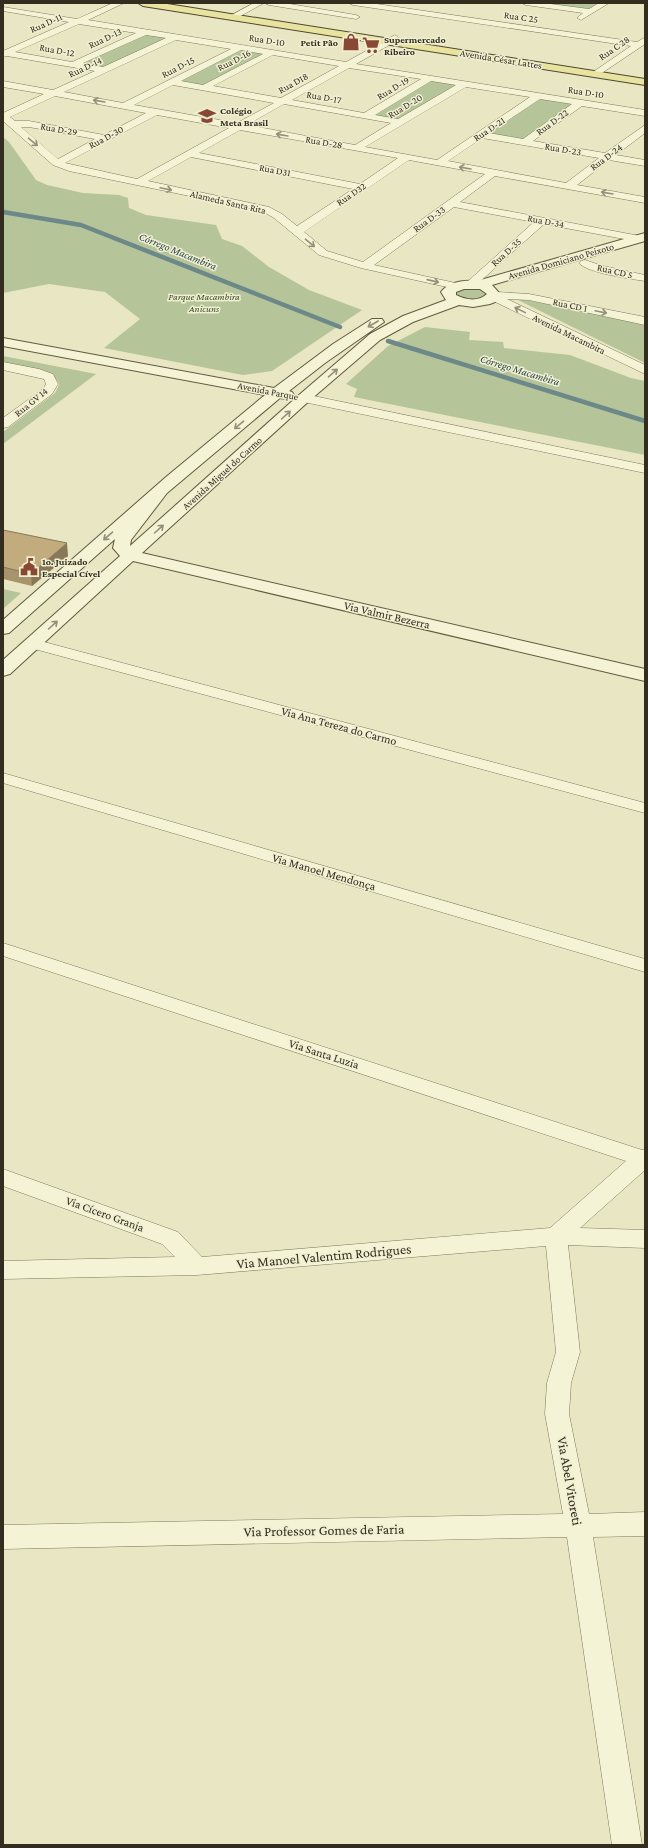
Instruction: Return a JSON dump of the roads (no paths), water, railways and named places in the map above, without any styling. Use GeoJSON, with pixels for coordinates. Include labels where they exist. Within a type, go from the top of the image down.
{"type":"FeatureCollection","features":[{"type":"Feature","properties":{"kind":"main road","name":"Avenida César Lattes"},"geometry":{"type":"LineString","coordinates":[[143,3],[235,15],[599,72],[645,82]]}},
{"type":"Feature","properties":{"kind":"main road","name":"Avenida César Lattes"},"geometry":{"type":"LineString","coordinates":[[176,3],[235,15],[340,25],[392,40]]}},
{"type":"Feature","properties":{"kind":"main road","name":"Avenida César Lattes"},"geometry":{"type":"LineString","coordinates":[[599,72],[645,76]]}},
{"type":"Feature","properties":{"kind":"main road","name":"Avenida Domiciano Peixoto"},"geometry":{"type":"LineString","coordinates":[[454,294],[478,303],[487,301],[503,288],[585,262],[643,241]]}},
{"type":"Feature","properties":{"kind":"main road","name":"Avenida Domiciano Peixoto"},"geometry":{"type":"LineString","coordinates":[[454,294],[473,285],[643,241]]}},
{"type":"Feature","properties":{"kind":"main road"},"geometry":{"type":"LineString","coordinates":[[473,285],[491,290],[494,295]]}},
{"type":"Feature","properties":{"kind":"main road"},"geometry":{"type":"LineString","coordinates":[[3,629],[161,490],[273,396],[351,337],[384,318],[454,294]]}},
{"type":"Feature","properties":{"kind":"main road","name":"Avenida Miguel do Carmo"},"geometry":{"type":"LineString","coordinates":[[3,670],[304,398],[375,338],[454,294]]}},
{"type":"Feature","properties":{"kind":"main road","name":"Avenida Parque"},"geometry":{"type":"LineString","coordinates":[[3,342],[273,396]]}},
{"type":"Feature","properties":{"kind":"main road","name":"Avenida Parque"},"geometry":{"type":"LineString","coordinates":[[3,349],[273,396],[304,398]]}},
{"type":"Feature","properties":{"kind":"main road"},"geometry":{"type":"LineString","coordinates":[[129,556],[122,548],[123,539],[161,490]]}},
{"type":"Feature","properties":{"kind":"main road","name":"Via Valmir Bezerra"},"geometry":{"type":"LineString","coordinates":[[129,556],[645,675]]}},
{"type":"Feature","properties":{"kind":"street","name":"Rua D-11"},"geometry":{"type":"LineString","coordinates":[[5,54],[120,3]]}},
{"type":"Feature","properties":{"kind":"street"},"geometry":{"type":"LineString","coordinates":[[235,15],[260,3]]}},
{"type":"Feature","properties":{"kind":"street"},"geometry":{"type":"LineString","coordinates":[[269,3],[356,17]]}},
{"type":"Feature","properties":{"kind":"street","name":"Rua C 25"},"geometry":{"type":"LineString","coordinates":[[355,3],[558,33],[642,43]]}},
{"type":"Feature","properties":{"kind":"street"},"geometry":{"type":"LineString","coordinates":[[527,3],[590,12]]}},
{"type":"Feature","properties":{"kind":"street"},"geometry":{"type":"LineString","coordinates":[[558,33],[605,3]]}},
{"type":"Feature","properties":{"kind":"street"},"geometry":{"type":"LineString","coordinates":[[340,25],[377,6]]}},
{"type":"Feature","properties":{"kind":"street","name":"Rua D-10"},"geometry":{"type":"LineString","coordinates":[[3,9],[645,113]]}},
{"type":"Feature","properties":{"kind":"street"},"geometry":{"type":"LineString","coordinates":[[3,14],[12,10]]}},
{"type":"Feature","properties":{"kind":"street","name":"Rua D-13"},"geometry":{"type":"LineString","coordinates":[[74,64],[145,32]]}},
{"type":"Feature","properties":{"kind":"street","name":"Rua D-14"},"geometry":{"type":"LineString","coordinates":[[3,117],[176,37]]}},
{"type":"Feature","properties":{"kind":"street","name":"Rua D18"},"geometry":{"type":"LineString","coordinates":[[138,183],[392,40]]}},
{"type":"Feature","properties":{"kind":"street","name":"Rua C 28"},"geometry":{"type":"LineString","coordinates":[[599,72],[642,43]]}},
{"type":"Feature","properties":{"kind":"street","name":"Rua D-15"},"geometry":{"type":"LineString","coordinates":[[124,106],[241,47]]}},
{"type":"Feature","properties":{"kind":"street","name":"Rua D-16"},"geometry":{"type":"LineString","coordinates":[[205,87],[273,52]]}},
{"type":"Feature","properties":{"kind":"street","name":"Rua D-12"},"geometry":{"type":"LineString","coordinates":[[5,54],[105,70]]}},
{"type":"Feature","properties":{"kind":"street","name":"Rua D-19"},"geometry":{"type":"LineString","coordinates":[[366,116],[430,78]]}},
{"type":"Feature","properties":{"kind":"street","name":"Rua D-17"},"geometry":{"type":"LineString","coordinates":[[173,82],[400,122]]}},
{"type":"Feature","properties":{"kind":"street","name":"Rua D-28"},"geometry":{"type":"LineString","coordinates":[[3,84],[645,200]]}},
{"type":"Feature","properties":{"kind":"street","name":"Rua D-20"},"geometry":{"type":"LineString","coordinates":[[356,148],[464,84]]}},
{"type":"Feature","properties":{"kind":"street","name":"Rua D-21"},"geometry":{"type":"LineString","coordinates":[[439,163],[538,96]]}},
{"type":"Feature","properties":{"kind":"street","name":"Rua D-22"},"geometry":{"type":"LineString","coordinates":[[525,142],[580,102]]}},
{"type":"Feature","properties":{"kind":"street","name":"Rua D-30"},"geometry":{"type":"LineString","coordinates":[[58,163],[155,112]]}},
{"type":"Feature","properties":{"kind":"street","name":"Alameda Santa Rita"},"geometry":{"type":"LineString","coordinates":[[3,117],[58,163],[83,172],[265,209],[278,216],[323,253],[454,294]]}},
{"type":"Feature","properties":{"kind":"street","name":"Rua D-29"},"geometry":{"type":"LineString","coordinates":[[12,124],[29,124],[106,138]]}},
{"type":"Feature","properties":{"kind":"street","name":"Rua D-24"},"geometry":{"type":"LineString","coordinates":[[567,187],[645,128]]}},
{"type":"Feature","properties":{"kind":"street","name":"Rua D-23"},"geometry":{"type":"LineString","coordinates":[[481,134],[645,163]]}},
{"type":"Feature","properties":{"kind":"street","name":"Rua D31"},"geometry":{"type":"LineString","coordinates":[[189,154],[361,186]]}},
{"type":"Feature","properties":{"kind":"street","name":"Rua D32"},"geometry":{"type":"LineString","coordinates":[[296,232],[361,186],[406,157]]}},
{"type":"Feature","properties":{"kind":"street","name":"Rua D-33"},"geometry":{"type":"LineString","coordinates":[[365,266],[493,173]]}},
{"type":"Feature","properties":{"kind":"street","name":"Rua D-34"},"geometry":{"type":"LineString","coordinates":[[451,203],[643,241]]}},
{"type":"Feature","properties":{"kind":"street"},"geometry":{"type":"LineString","coordinates":[[265,209],[317,217]]}},
{"type":"Feature","properties":{"kind":"street","name":"Rua D-35"},"geometry":{"type":"LineString","coordinates":[[473,285],[542,220]]}},
{"type":"Feature","properties":{"kind":"street","name":"Rua CD 5"},"geometry":{"type":"LineString","coordinates":[[585,262],[600,269],[645,278]]}},
{"type":"Feature","properties":{"kind":"street","name":"Rua CD 1"},"geometry":{"type":"LineString","coordinates":[[494,295],[529,297],[645,321]]}},
{"type":"Feature","properties":{"kind":"street","name":"Avenida Macambira"},"geometry":{"type":"LineString","coordinates":[[494,295],[645,370]]}},
{"type":"Feature","properties":{"kind":"street","name":"Rua GV 14"},"geometry":{"type":"LineString","coordinates":[[3,366],[39,373],[49,377],[52,384],[48,391],[3,424]]}},
{"type":"Feature","properties":{"kind":"street"},"geometry":{"type":"LineString","coordinates":[[304,398],[645,469]]}},
{"type":"Feature","properties":{"kind":"street","name":"Via Ana Tereza do Carmo"},"geometry":{"type":"LineString","coordinates":[[33,644],[645,808]]}},
{"type":"Feature","properties":{"kind":"street","name":"Via Manoel Mendonça"},"geometry":{"type":"LineString","coordinates":[[3,778],[645,966]]}},
{"type":"Feature","properties":{"kind":"street","name":"Via Santa Luzia"},"geometry":{"type":"LineString","coordinates":[[3,949],[645,1158]]}},
{"type":"Feature","properties":{"kind":"street"},"geometry":{"type":"LineString","coordinates":[[556,1236],[645,1158]]}},
{"type":"Feature","properties":{"kind":"street","name":"Via Cícero Granja"},"geometry":{"type":"LineString","coordinates":[[3,1176],[170,1238],[197,1266]]}},
{"type":"Feature","properties":{"kind":"street","name":"Via Manoel Valentim Rodrigues"},"geometry":{"type":"LineString","coordinates":[[3,1270],[197,1266],[556,1236],[645,1240]]}},
{"type":"Feature","properties":{"kind":"street","name":"Via Abel Vitoreti"},"geometry":{"type":"LineString","coordinates":[[556,1236],[568,1352],[559,1382],[557,1414],[578,1525],[627,1845]]}},
{"type":"Feature","properties":{"kind":"street","name":"Via Professor Gomes de Faria"},"geometry":{"type":"LineString","coordinates":[[3,1536],[645,1524]]}},
{"type":"Feature","properties":{"kind":"waterway","name":"Córrego Macambira"},"geometry":{"type":"LineString","coordinates":[[3,212],[81,225],[340,327]]}},
{"type":"Feature","properties":{"kind":"waterway","name":"Córrego Macambira"},"geometry":{"type":"LineString","coordinates":[[388,341],[645,421]]}},
{"type":"Feature","properties":{"kind":"place","name":"Petit Pão"},"geometry":{"type":"Point","coordinates":[351,42]}},
{"type":"Feature","properties":{"kind":"place","name":"Supermercado Ribeiro"},"geometry":{"type":"Point","coordinates":[371,45]}},
{"type":"Feature","properties":{"kind":"place","name":"Colégio Meta Brasil"},"geometry":{"type":"Point","coordinates":[207,116]}},
{"type":"Feature","properties":{"kind":"place","name":"1o. Juizado Especial Cível"},"geometry":{"type":"Point","coordinates":[29,567]}},
{"type":"Feature","properties":{"kind":"park label","name":"Parque Macambira Anicuns"},"geometry":{"type":"Point","coordinates":[204,302]}}]}
